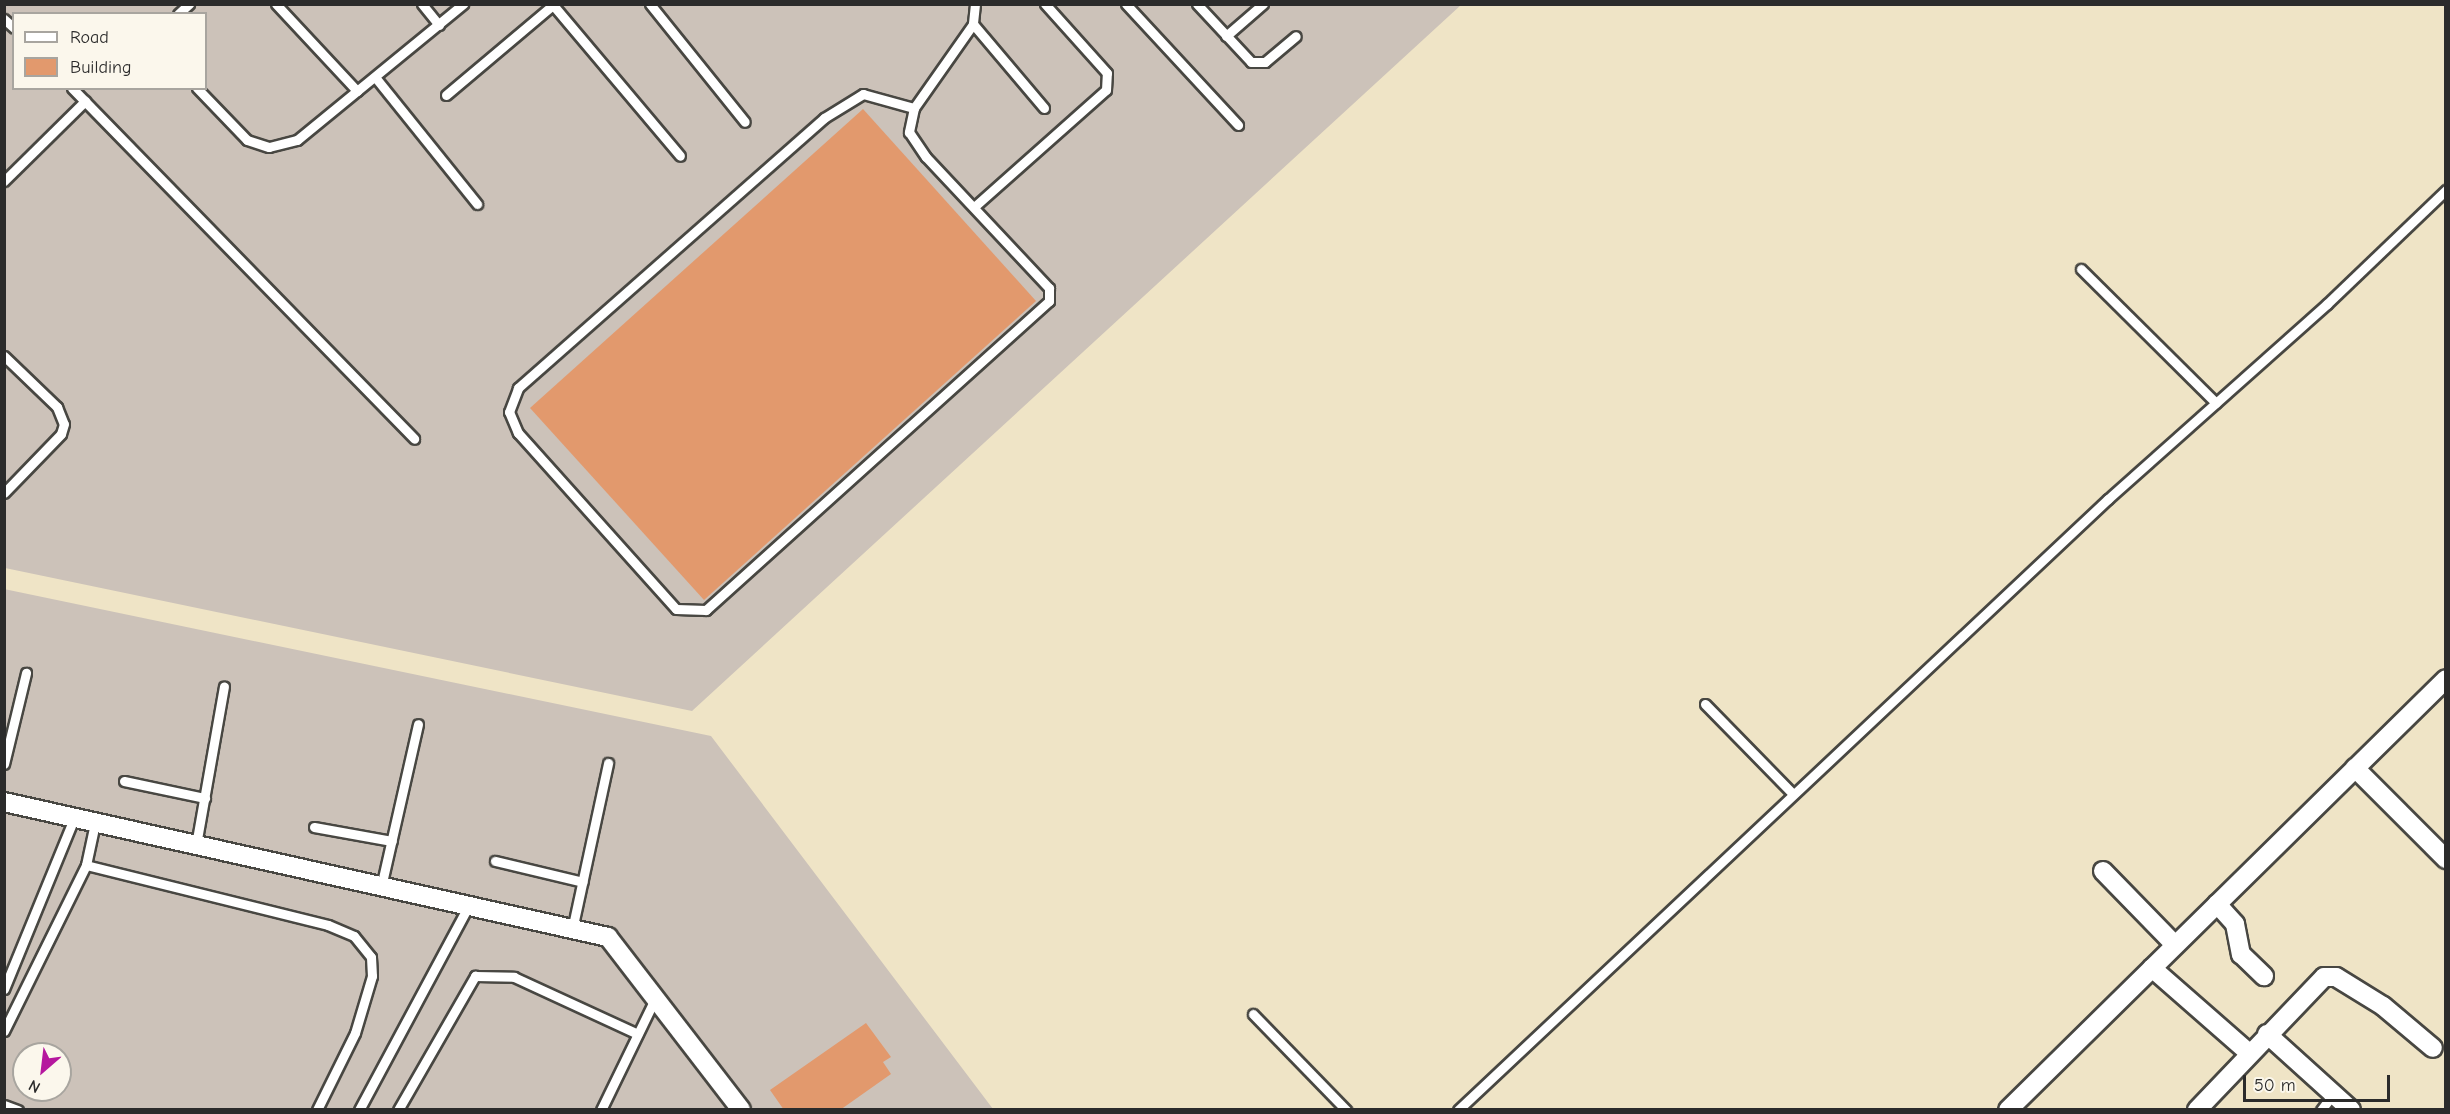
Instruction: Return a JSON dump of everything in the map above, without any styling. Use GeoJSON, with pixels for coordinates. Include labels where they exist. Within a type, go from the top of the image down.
{"type":"FeatureCollection","features":[{"type":"Feature","properties":{"kind":"street"},"geometry":{"type":"LineString","coordinates":[[2008,1110],[2445,680]]}},
{"type":"Feature","properties":{"kind":"street"},"geometry":{"type":"LineString","coordinates":[[2355,768],[2445,859]]}},
{"type":"Feature","properties":{"kind":"street"},"geometry":{"type":"LineString","coordinates":[[4,802],[608,937],[657,996],[741,1110]]}},
{"type":"Feature","properties":{"kind":"street"},"geometry":{"type":"LineString","coordinates":[[2103,871],[2175,945]]}},
{"type":"Feature","properties":{"kind":"street"},"geometry":{"type":"LineString","coordinates":[[2217,904],[2235,924],[2241,954],[2264,976]]}},
{"type":"Feature","properties":{"kind":"street"},"geometry":{"type":"LineString","coordinates":[[2152,968],[2249,1053]]}},
{"type":"Feature","properties":{"kind":"street"},"geometry":{"type":"LineString","coordinates":[[2197,1110],[2267,1034],[2330,976],[2383,1006],[2433,1048]]}},
{"type":"Feature","properties":{"kind":"street"},"geometry":{"type":"LineString","coordinates":[[2267,1034],[2351,1110]]}},
{"type":"Feature","properties":{"kind":"lane"},"geometry":{"type":"LineString","coordinates":[[276,4],[357,92]]}},
{"type":"Feature","properties":{"kind":"lane"},"geometry":{"type":"LineString","coordinates":[[422,4],[439,25]]}},
{"type":"Feature","properties":{"kind":"lane"},"geometry":{"type":"LineString","coordinates":[[199,90],[247,140],[269,147],[297,140],[463,4]]}},
{"type":"Feature","properties":{"kind":"lane"},"geometry":{"type":"LineString","coordinates":[[650,4],[745,123]]}},
{"type":"Feature","properties":{"kind":"lane"},"geometry":{"type":"LineString","coordinates":[[914,108],[863,94],[824,118],[518,388],[509,412],[519,433],[676,609],[706,610],[1049,301],[1048,288],[909,132],[914,108],[973,24],[975,4]]}},
{"type":"Feature","properties":{"kind":"lane"},"geometry":{"type":"LineString","coordinates":[[974,207],[1106,90],[1107,73],[1045,4]]}},
{"type":"Feature","properties":{"kind":"lane"},"geometry":{"type":"LineString","coordinates":[[1126,4],[1238,125]]}},
{"type":"Feature","properties":{"kind":"lane"},"geometry":{"type":"LineString","coordinates":[[1197,4],[1251,62],[1265,62],[1296,36]]}},
{"type":"Feature","properties":{"kind":"lane"},"geometry":{"type":"LineString","coordinates":[[1227,36],[1263,4]]}},
{"type":"Feature","properties":{"kind":"lane"},"geometry":{"type":"LineString","coordinates":[[446,95],[553,5],[680,156]]}},
{"type":"Feature","properties":{"kind":"lane"},"geometry":{"type":"LineString","coordinates":[[973,24],[1044,108]]}},
{"type":"Feature","properties":{"kind":"lane"},"geometry":{"type":"LineString","coordinates":[[375,77],[477,204]]}},
{"type":"Feature","properties":{"kind":"lane"},"geometry":{"type":"LineString","coordinates":[[74,90],[414,439]]}},
{"type":"Feature","properties":{"kind":"lane"},"geometry":{"type":"LineString","coordinates":[[4,182],[85,101]]}},
{"type":"Feature","properties":{"kind":"lane"},"geometry":{"type":"LineString","coordinates":[[1458,1110],[1792,794],[2445,190]]}},
{"type":"Feature","properties":{"kind":"lane"},"geometry":{"type":"LineString","coordinates":[[2081,269],[2217,402]]}},
{"type":"Feature","properties":{"kind":"lane"},"geometry":{"type":"LineString","coordinates":[[4,356],[57,407],[64,424],[4,493]]}},
{"type":"Feature","properties":{"kind":"lane"},"geometry":{"type":"LineString","coordinates":[[5,760],[26,673]]}},
{"type":"Feature","properties":{"kind":"lane"},"geometry":{"type":"LineString","coordinates":[[196,845],[224,686]]}},
{"type":"Feature","properties":{"kind":"lane"},"geometry":{"type":"LineString","coordinates":[[1705,704],[1792,794]]}},
{"type":"Feature","properties":{"kind":"lane"},"geometry":{"type":"LineString","coordinates":[[381,887],[418,724]]}},
{"type":"Feature","properties":{"kind":"lane"},"geometry":{"type":"LineString","coordinates":[[572,930],[608,763]]}},
{"type":"Feature","properties":{"kind":"lane"},"geometry":{"type":"LineString","coordinates":[[124,781],[205,798]]}},
{"type":"Feature","properties":{"kind":"lane"},"geometry":{"type":"LineString","coordinates":[[4,989],[74,818]]}},
{"type":"Feature","properties":{"kind":"lane"},"geometry":{"type":"LineString","coordinates":[[4,1031],[86,865],[95,823]]}},
{"type":"Feature","properties":{"kind":"lane"},"geometry":{"type":"LineString","coordinates":[[314,827],[392,841]]}},
{"type":"Feature","properties":{"kind":"lane"},"geometry":{"type":"LineString","coordinates":[[495,861],[583,882]]}},
{"type":"Feature","properties":{"kind":"lane"},"geometry":{"type":"LineString","coordinates":[[86,865],[328,925],[354,936],[371,957],[372,976],[355,1033],[316,1110]]}},
{"type":"Feature","properties":{"kind":"lane"},"geometry":{"type":"LineString","coordinates":[[359,1110],[468,907]]}},
{"type":"Feature","properties":{"kind":"lane"},"geometry":{"type":"LineString","coordinates":[[398,1110],[475,976],[514,977],[638,1034]]}},
{"type":"Feature","properties":{"kind":"lane"},"geometry":{"type":"LineString","coordinates":[[601,1110],[657,996]]}},
{"type":"Feature","properties":{"kind":"lane"},"geometry":{"type":"LineString","coordinates":[[1253,1014],[1346,1110]]}},
{"type":"Feature","properties":{"kind":"lane"},"geometry":{"type":"LineString","coordinates":[[2321,1110],[2333,1094]]}},
{"type":"Feature","properties":{"kind":"lane"},"geometry":{"type":"LineString","coordinates":[[4,1105],[18,1110]]}},
{"type":"Feature","properties":{"kind":"shaded area"},"geometry":{"type":"Polygon","coordinates":[[[5,5],[1461,5],[692,711],[5,568],[5,5]]]}},
{"type":"Feature","properties":{"kind":"shaded area"},"geometry":{"type":"Polygon","coordinates":[[[4,589],[711,736],[993,1109],[5,1109],[4,589]]]}},
{"type":"Feature","properties":{"kind":"building"},"geometry":{"type":"Polygon","coordinates":[[[863,109],[1036,301],[704,600],[530,408],[863,109]]]}},
{"type":"Feature","properties":{"kind":"building"},"geometry":{"type":"Polygon","coordinates":[[[866,1023],[891,1057],[883,1062],[891,1074],[840,1110],[784,1110],[770,1090],[866,1023]]]}}]}
